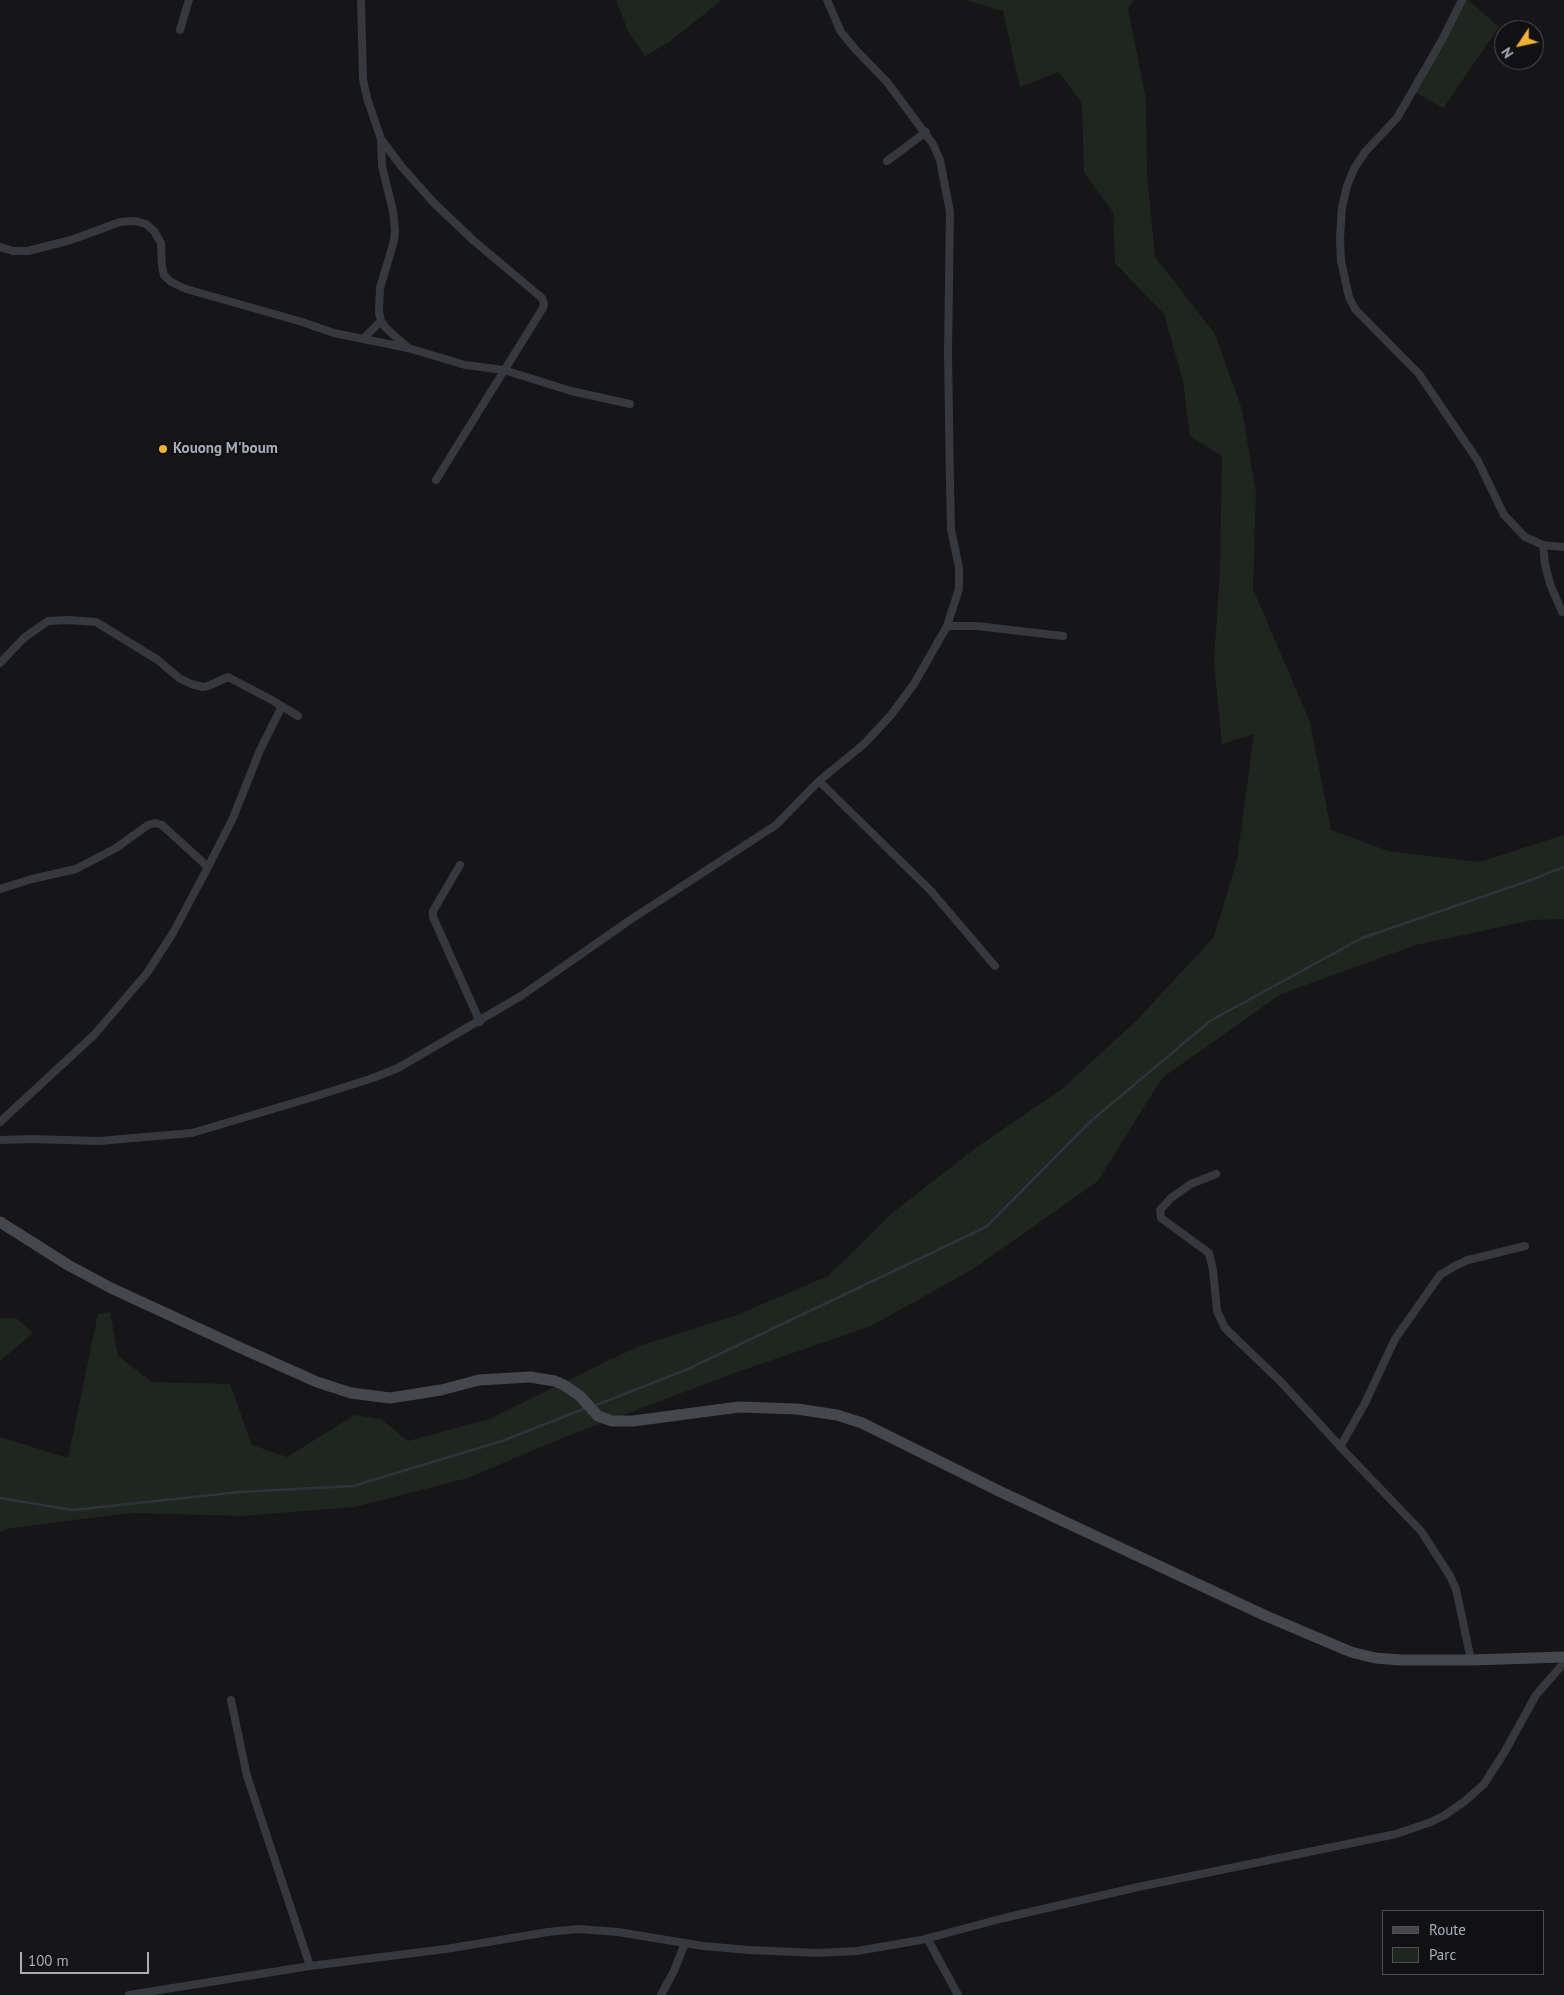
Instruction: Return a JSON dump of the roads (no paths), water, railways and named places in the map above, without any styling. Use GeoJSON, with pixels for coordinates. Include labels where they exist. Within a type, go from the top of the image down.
{"type":"FeatureCollection","features":[{"type":"Feature","properties":{"kind":"street"},"geometry":{"type":"LineString","coordinates":[[180,30],[190,0]]}},
{"type":"Feature","properties":{"kind":"street"},"geometry":{"type":"LineString","coordinates":[[361,0],[363,79],[366,98],[381,139],[401,166],[434,203],[542,298],[544,308],[436,480]]}},
{"type":"Feature","properties":{"kind":"street"},"geometry":{"type":"LineString","coordinates":[[0,1140],[31,1139],[99,1142],[197,1131],[239,1120],[370,1079],[398,1068],[480,1022],[521,996],[630,920],[776,824],[819,781],[860,748],[891,714],[914,684],[947,626],[955,602],[959,578],[959,568],[951,529],[948,352],[950,212],[940,160],[926,132],[881,75],[848,42],[835,21],[827,0]]}},
{"type":"Feature","properties":{"kind":"street"},"geometry":{"type":"LineString","coordinates":[[1462,0],[1442,40],[1397,118],[1365,152],[1354,169],[1347,186],[1342,207],[1341,261],[1349,298],[1355,309],[1419,374],[1478,461],[1504,515],[1526,537],[1543,545],[1564,546]]}},
{"type":"Feature","properties":{"kind":"street"},"geometry":{"type":"LineString","coordinates":[[887,161],[926,132]]}},
{"type":"Feature","properties":{"kind":"street"},"geometry":{"type":"LineString","coordinates":[[381,139],[382,166],[393,211],[395,230],[394,241],[380,288],[379,312],[381,321],[408,348]]}},
{"type":"Feature","properties":{"kind":"street"},"geometry":{"type":"LineString","coordinates":[[0,247],[13,251],[28,251],[71,240],[120,222],[135,221],[150,227],[161,243],[164,275],[171,282],[201,295],[299,321],[334,333],[408,348],[465,364],[504,370],[572,391],[630,404]]}},
{"type":"Feature","properties":{"kind":"street"},"geometry":{"type":"LineString","coordinates":[[363,339],[381,321]]}},
{"type":"Feature","properties":{"kind":"street"},"geometry":{"type":"LineString","coordinates":[[1543,545],[1550,584],[1562,612]]}},
{"type":"Feature","properties":{"kind":"street"},"geometry":{"type":"LineString","coordinates":[[0,663],[25,637],[48,621],[96,622],[158,660],[179,678],[191,684],[203,687],[228,676],[298,716]]}},
{"type":"Feature","properties":{"kind":"street"},"geometry":{"type":"LineString","coordinates":[[947,626],[977,626],[1063,636]]}},
{"type":"Feature","properties":{"kind":"street"},"geometry":{"type":"LineString","coordinates":[[0,1122],[83,1046],[118,1009],[147,973],[173,933],[208,868],[233,818],[260,750],[282,706]]}},
{"type":"Feature","properties":{"kind":"street"},"geometry":{"type":"LineString","coordinates":[[819,781],[931,891],[994,966]]}},
{"type":"Feature","properties":{"kind":"street"},"geometry":{"type":"LineString","coordinates":[[0,889],[32,878],[76,870],[116,848],[155,822],[162,824],[208,868]]}},
{"type":"Feature","properties":{"kind":"street"},"geometry":{"type":"LineString","coordinates":[[460,865],[433,911],[433,917],[480,1022]]}},
{"type":"Feature","properties":{"kind":"street"},"geometry":{"type":"LineString","coordinates":[[1216,1174],[1191,1184],[1171,1198],[1160,1210],[1162,1218],[1209,1253],[1213,1270],[1217,1311],[1225,1328],[1282,1383],[1340,1447],[1421,1531],[1456,1590],[1471,1660]]}},
{"type":"Feature","properties":{"kind":"street"},"geometry":{"type":"LineString","coordinates":[[0,1222],[68,1265],[111,1288],[317,1382],[351,1393],[390,1398],[440,1390],[479,1380],[530,1377],[555,1381],[564,1385],[580,1396],[598,1416],[612,1421],[633,1421],[739,1407],[797,1410],[837,1415],[862,1423],[999,1491],[1266,1616],[1334,1645],[1369,1657],[1471,1660],[1564,1656]]}},
{"type":"Feature","properties":{"kind":"street"},"geometry":{"type":"LineString","coordinates":[[1340,1447],[1365,1403],[1395,1338],[1440,1275],[1468,1260],[1525,1246]]}},
{"type":"Feature","properties":{"kind":"street"},"geometry":{"type":"LineString","coordinates":[[129,1995],[310,1966],[446,1949],[548,1932],[578,1930],[618,1932],[703,1946],[749,1950],[818,1953],[891,1946],[1138,1887],[1396,1834],[1431,1822],[1465,1801],[1484,1784],[1504,1754],[1536,1695],[1564,1663]]}},
{"type":"Feature","properties":{"kind":"street"},"geometry":{"type":"LineString","coordinates":[[232,1700],[250,1784],[310,1966]]}},
{"type":"Feature","properties":{"kind":"street"},"geometry":{"type":"LineString","coordinates":[[927,1938],[958,1995]]}},
{"type":"Feature","properties":{"kind":"street"},"geometry":{"type":"LineString","coordinates":[[661,1995],[674,1971],[685,1943]]}},
{"type":"Feature","properties":{"kind":"waterway"},"geometry":{"type":"LineString","coordinates":[[594,1406],[688,1369],[986,1227],[1091,1121],[1210,1021],[1362,938],[1564,867]]}},
{"type":"Feature","properties":{"kind":"waterway"},"geometry":{"type":"LineString","coordinates":[[0,1498],[73,1510],[239,1492],[353,1486],[502,1441],[586,1408]]}},
{"type":"Feature","properties":{"kind":"place","name":"Kouong M'boum"},"geometry":{"type":"Point","coordinates":[163,449]}}]}
